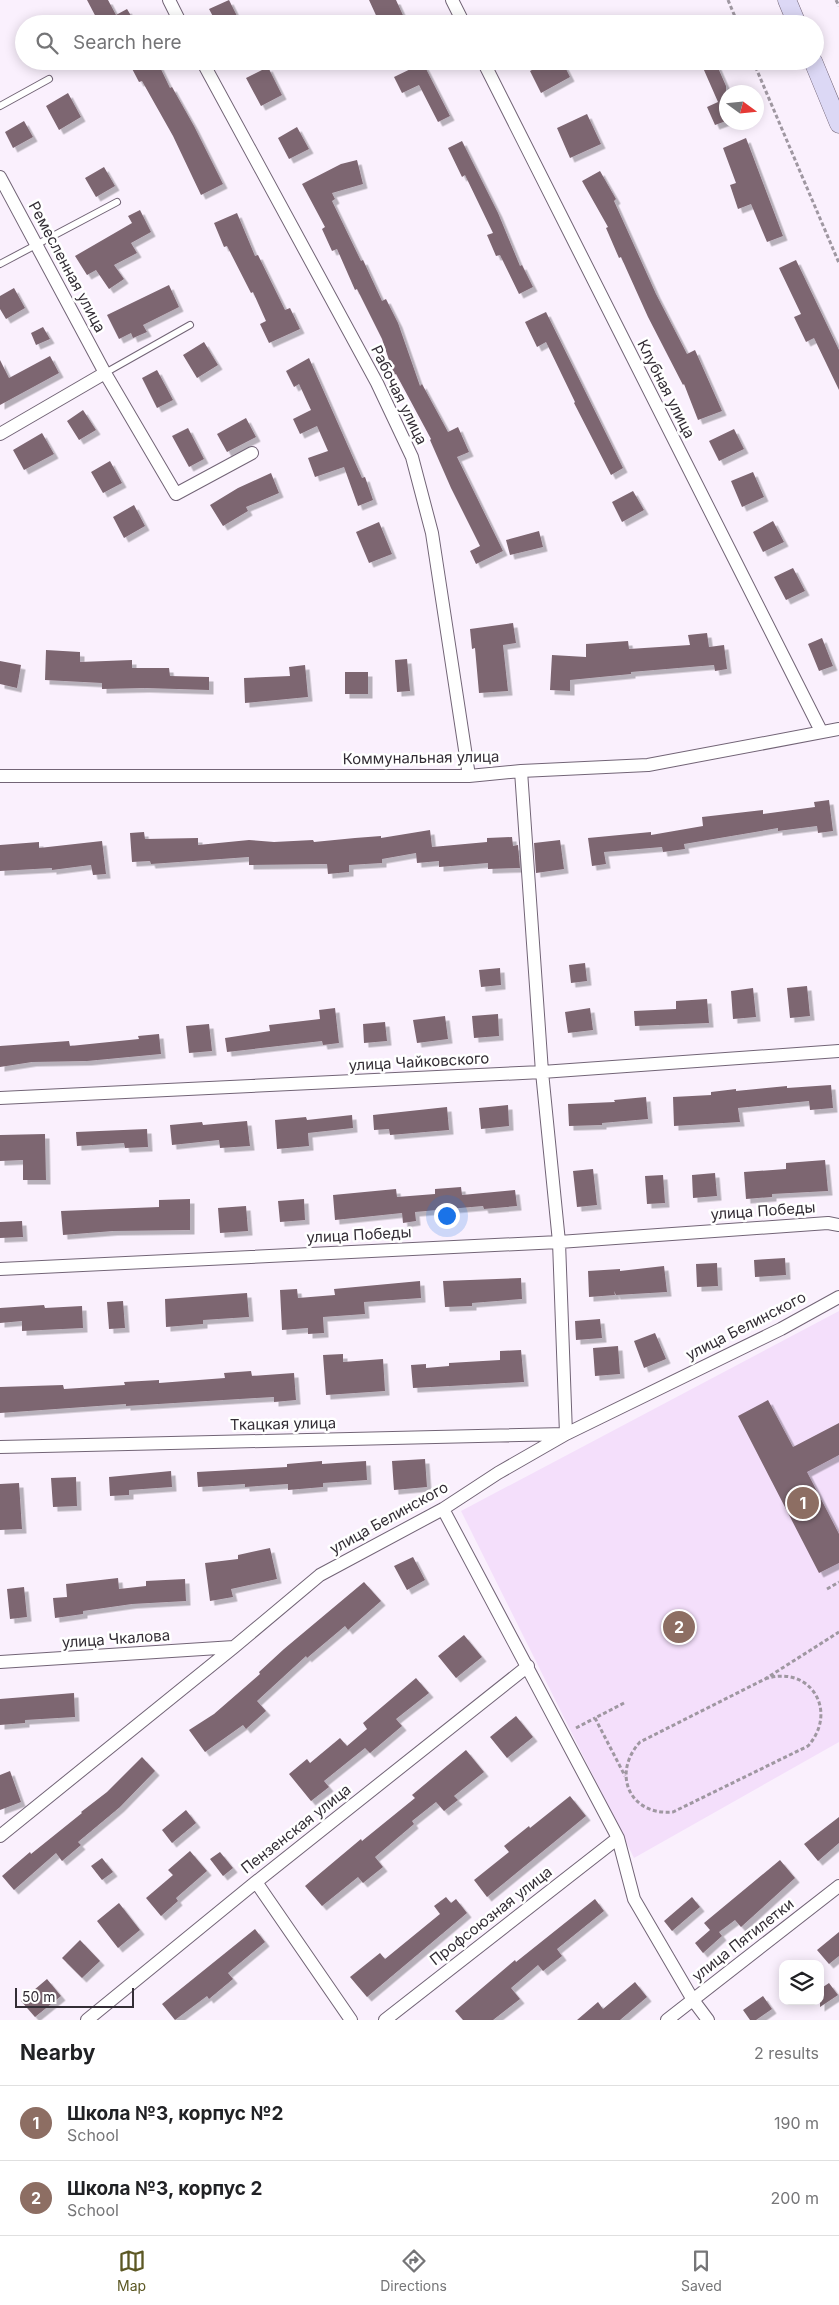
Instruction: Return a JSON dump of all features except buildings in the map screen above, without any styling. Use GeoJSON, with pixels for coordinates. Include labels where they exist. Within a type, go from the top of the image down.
{"type":"FeatureCollection","features":[{"type":"Feature","properties":{"kind":"main road"},"geometry":{"type":"LineString","coordinates":[[787,0],[793,15]]}},
{"type":"Feature","properties":{"kind":"main road"},"geometry":{"type":"LineString","coordinates":[[817,70],[839,124]]}},
{"type":"Feature","properties":{"kind":"street"},"geometry":{"type":"LineString","coordinates":[[169,0],[177,15]]}},
{"type":"Feature","properties":{"kind":"street"},"geometry":{"type":"LineString","coordinates":[[452,0],[460,15]]}},
{"type":"Feature","properties":{"kind":"street","name":"Рабочая улица"},"geometry":{"type":"LineString","coordinates":[[207,70],[377,383],[412,457],[432,533],[469,776]]}},
{"type":"Feature","properties":{"kind":"street","name":"Клубная улица"},"geometry":{"type":"LineString","coordinates":[[488,70],[821,731]]}},
{"type":"Feature","properties":{"kind":"street","name":"Ремесленная улица"},"geometry":{"type":"LineString","coordinates":[[0,177],[105,373],[176,494],[252,453]]}},
{"type":"Feature","properties":{"kind":"street"},"geometry":{"type":"LineString","coordinates":[[0,434],[105,373]]}},
{"type":"Feature","properties":{"kind":"street","name":"Коммунальная улица"},"geometry":{"type":"LineString","coordinates":[[0,776],[469,776],[521,771],[648,765],[839,728]]}},
{"type":"Feature","properties":{"kind":"street"},"geometry":{"type":"LineString","coordinates":[[521,771],[542,1072],[559,1242],[566,1434]]}},
{"type":"Feature","properties":{"kind":"street","name":"улица Чайковского"},"geometry":{"type":"LineString","coordinates":[[0,1098],[542,1072],[839,1051]]}},
{"type":"Feature","properties":{"kind":"street","name":"улица Победы"},"geometry":{"type":"LineString","coordinates":[[0,1269],[559,1242],[828,1223],[839,1225]]}},
{"type":"Feature","properties":{"kind":"street","name":"улица Белинского"},"geometry":{"type":"LineString","coordinates":[[0,1836],[320,1575],[442,1509],[498,1473],[566,1434],[780,1329],[839,1297]]}},
{"type":"Feature","properties":{"kind":"street","name":"Ткацкая улица"},"geometry":{"type":"LineString","coordinates":[[0,1447],[566,1434]]}},
{"type":"Feature","properties":{"kind":"street"},"geometry":{"type":"LineString","coordinates":[[442,1509],[528,1666],[618,1838],[634,1899],[693,2000],[708,2020]]}},
{"type":"Feature","properties":{"kind":"street","name":"улица Чкалова"},"geometry":{"type":"LineString","coordinates":[[0,1662],[234,1647]]}},
{"type":"Feature","properties":{"kind":"street","name":"Пензенская улица"},"geometry":{"type":"LineString","coordinates":[[87,2020],[256,1882],[528,1666]]}},
{"type":"Feature","properties":{"kind":"street","name":"Профсоюзная улица"},"geometry":{"type":"LineString","coordinates":[[385,2020],[618,1838]]}},
{"type":"Feature","properties":{"kind":"street"},"geometry":{"type":"LineString","coordinates":[[256,1882],[351,2020]]}},
{"type":"Feature","properties":{"kind":"street","name":"улица Пятилетки"},"geometry":{"type":"LineString","coordinates":[[667,2020],[839,1886]]}},
{"type":"Feature","properties":{"kind":"lane"},"geometry":{"type":"LineString","coordinates":[[0,106],[49,79]]}},
{"type":"Feature","properties":{"kind":"lane"},"geometry":{"type":"LineString","coordinates":[[0,264],[117,202]]}},
{"type":"Feature","properties":{"kind":"lane"},"geometry":{"type":"LineString","coordinates":[[105,373],[190,325]]}},
{"type":"Feature","properties":{"kind":"path"},"geometry":{"type":"LineString","coordinates":[[728,0],[734,15]]}},
{"type":"Feature","properties":{"kind":"path"},"geometry":{"type":"LineString","coordinates":[[836,0],[839,6]]}},
{"type":"Feature","properties":{"kind":"path"},"geometry":{"type":"LineString","coordinates":[[757,70],[839,263]]}},
{"type":"Feature","properties":{"kind":"path"},"geometry":{"type":"LineString","coordinates":[[827,1589],[839,1582]]}},
{"type":"Feature","properties":{"kind":"path"},"geometry":{"type":"LineString","coordinates":[[765,1679],[783,1675],[793,1677],[802,1680],[816,1694],[820,1702],[821,1721],[819,1730],[808,1746],[673,1812],[654,1811],[638,1802],[627,1786],[626,1777],[628,1758],[640,1742],[765,1679],[839,1632]]}},
{"type":"Feature","properties":{"kind":"path"},"geometry":{"type":"LineString","coordinates":[[576,1728],[624,1703]]}},
{"type":"Feature","properties":{"kind":"path"},"geometry":{"type":"LineString","coordinates":[[595,1718],[626,1777]]}},
{"type":"Feature","properties":{"kind":"shaded area"},"geometry":{"type":"Polygon","coordinates":[[[839,1311],[839,1742],[634,1858],[461,1511],[839,1311]]]}},
{"type":"Feature","properties":{"kind":"place","name":"Школа №3, корпус №2"},"geometry":{"type":"Point","coordinates":[803,1503]}},
{"type":"Feature","properties":{"kind":"place","name":"Школа №3, корпус 2"},"geometry":{"type":"Point","coordinates":[679,1627]}}]}
